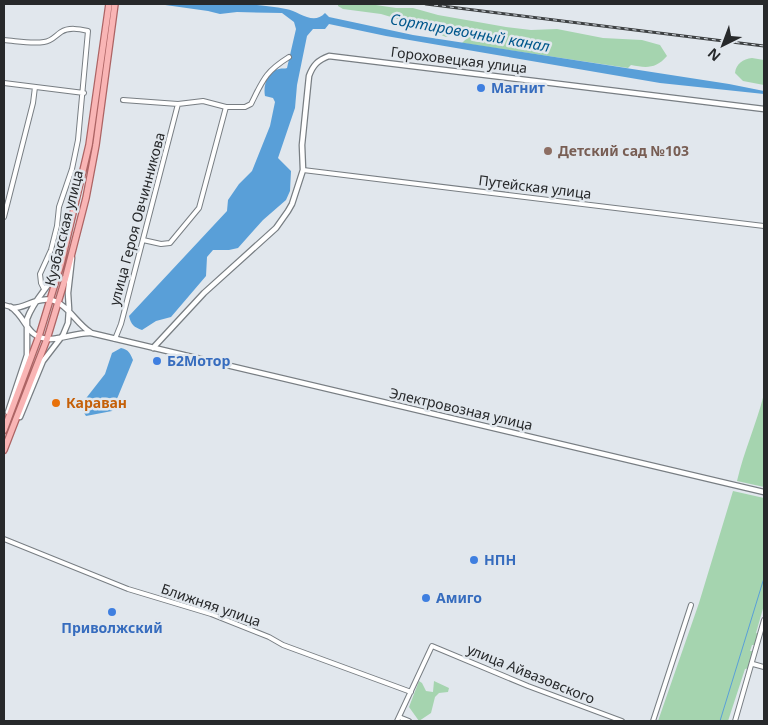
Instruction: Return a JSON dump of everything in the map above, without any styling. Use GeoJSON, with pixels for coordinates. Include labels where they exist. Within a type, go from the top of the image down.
{"type":"FeatureCollection","features":[{"type":"Feature","properties":{"kind":"main road","name":"Кузбасская улица"},"geometry":{"type":"LineString","coordinates":[[4,429],[39,336],[65,246],[89,145],[109,4]]}},
{"type":"Feature","properties":{"kind":"main road","name":"Кузбасская улица"},"geometry":{"type":"LineString","coordinates":[[4,450],[47,338],[86,198],[96,145],[115,4]]}},
{"type":"Feature","properties":{"kind":"street","name":"Кузбасская улица"},"geometry":{"type":"LineString","coordinates":[[4,40],[36,43],[53,39],[62,32],[69,30],[88,31],[84,93],[75,160],[59,207],[57,226],[50,250],[40,274],[44,289]]}},
{"type":"Feature","properties":{"kind":"street","name":"Гороховецкая улица"},"geometry":{"type":"LineString","coordinates":[[303,170],[302,145],[309,76],[317,62],[329,56],[764,109]]}},
{"type":"Feature","properties":{"kind":"street"},"geometry":{"type":"LineString","coordinates":[[123,100],[178,104],[203,101],[226,107],[245,106],[251,104],[265,76],[273,67],[288,58]]}},
{"type":"Feature","properties":{"kind":"street"},"geometry":{"type":"LineString","coordinates":[[4,83],[84,93]]}},
{"type":"Feature","properties":{"kind":"street"},"geometry":{"type":"LineString","coordinates":[[4,217],[6,198],[33,103],[35,87]]}},
{"type":"Feature","properties":{"kind":"street","name":"улица Героя Овчинникова"},"geometry":{"type":"LineString","coordinates":[[115,339],[121,324],[178,104]]}},
{"type":"Feature","properties":{"kind":"street"},"geometry":{"type":"LineString","coordinates":[[143,240],[161,244],[170,243],[199,208],[226,107]]}},
{"type":"Feature","properties":{"kind":"street"},"geometry":{"type":"LineString","coordinates":[[152,348],[204,293],[283,220],[292,204],[303,170]]}},
{"type":"Feature","properties":{"kind":"street","name":"Путейская улица"},"geometry":{"type":"LineString","coordinates":[[303,170],[764,226]]}},
{"type":"Feature","properties":{"kind":"street"},"geometry":{"type":"LineString","coordinates":[[4,429],[26,362],[29,313],[55,270],[65,246]]}},
{"type":"Feature","properties":{"kind":"street"},"geometry":{"type":"LineString","coordinates":[[9,436],[18,420],[43,360],[61,337],[68,324],[68,293],[73,249]]}},
{"type":"Feature","properties":{"kind":"street"},"geometry":{"type":"LineString","coordinates":[[10,308],[51,299],[58,302],[91,333]]}},
{"type":"Feature","properties":{"kind":"street"},"geometry":{"type":"LineString","coordinates":[[4,306],[21,316],[30,330],[39,336],[53,339],[75,333],[91,333]]}},
{"type":"Feature","properties":{"kind":"street","name":"Электровозная улица"},"geometry":{"type":"LineString","coordinates":[[91,333],[764,492]]}},
{"type":"Feature","properties":{"kind":"street","name":"Ближняя улица"},"geometry":{"type":"LineString","coordinates":[[4,540],[128,589],[211,614],[269,637],[283,645],[411,692]]}},
{"type":"Feature","properties":{"kind":"street"},"geometry":{"type":"LineString","coordinates":[[653,721],[691,605]]}},
{"type":"Feature","properties":{"kind":"street"},"geometry":{"type":"LineString","coordinates":[[735,721],[753,664],[764,620]]}},
{"type":"Feature","properties":{"kind":"street","name":"улица Айвазовского"},"geometry":{"type":"LineString","coordinates":[[411,692],[432,646],[528,686],[622,721]]}},
{"type":"Feature","properties":{"kind":"street"},"geometry":{"type":"LineString","coordinates":[[753,664],[764,667]]}},
{"type":"Feature","properties":{"kind":"street"},"geometry":{"type":"LineString","coordinates":[[409,721],[398,719],[411,692]]}},
{"type":"Feature","properties":{"kind":"green space"},"geometry":{"type":"Polygon","coordinates":[[[338,4],[369,4],[396,8],[413,8],[438,15],[506,27],[531,30],[557,29],[603,38],[642,40],[660,45],[667,56],[655,65],[646,67],[631,65],[628,68],[462,43],[473,32],[472,29],[466,28],[446,37],[418,25],[381,14],[343,9],[338,4]]]}},
{"type":"Feature","properties":{"kind":"green space"},"geometry":{"type":"Polygon","coordinates":[[[752,58],[764,60],[764,85],[743,81],[735,73],[740,62],[752,58]]]}},
{"type":"Feature","properties":{"kind":"green space"},"geometry":{"type":"Polygon","coordinates":[[[764,394],[764,487],[737,481],[764,394]]]}},
{"type":"Feature","properties":{"kind":"green space"},"geometry":{"type":"Polygon","coordinates":[[[733,491],[764,498],[764,605],[756,633],[761,637],[760,642],[752,645],[750,651],[754,651],[750,668],[745,669],[728,721],[658,721],[699,603],[733,491]]]}},
{"type":"Feature","properties":{"kind":"green space"},"geometry":{"type":"Polygon","coordinates":[[[419,681],[426,691],[433,692],[434,681],[449,688],[448,692],[439,693],[435,697],[431,713],[419,721],[409,707],[419,681]]]}},
{"type":"Feature","properties":{"kind":"water"},"geometry":{"type":"Polygon","coordinates":[[[158,4],[270,6],[291,10],[311,18],[320,17],[325,13],[329,17],[413,35],[729,84],[764,91],[764,94],[660,83],[386,36],[329,24],[325,29],[313,29],[307,36],[297,85],[295,108],[278,158],[291,171],[290,191],[286,200],[263,220],[238,248],[213,250],[207,257],[206,276],[171,317],[156,321],[142,330],[133,325],[129,316],[227,211],[228,200],[239,184],[252,171],[270,126],[275,102],[273,98],[265,96],[265,84],[271,73],[275,70],[287,68],[296,29],[294,22],[282,13],[237,12],[220,14],[158,4]]]}},
{"type":"Feature","properties":{"kind":"water"},"geometry":{"type":"Polygon","coordinates":[[[121,348],[129,352],[133,360],[112,411],[86,416],[80,406],[105,374],[112,353],[121,348]]]}},
{"type":"Feature","properties":{"kind":"waterway"},"geometry":{"type":"LineString","coordinates":[[720,721],[764,578]]}},
{"type":"Feature","properties":{"kind":"railway"},"geometry":{"type":"LineString","coordinates":[[426,4],[764,46]]}},
{"type":"Feature","properties":{"kind":"place","name":"Магнит"},"geometry":{"type":"Point","coordinates":[481,88]}},
{"type":"Feature","properties":{"kind":"place","name":"Детский сад №103"},"geometry":{"type":"Point","coordinates":[548,151]}},
{"type":"Feature","properties":{"kind":"place","name":"Б2Мотор"},"geometry":{"type":"Point","coordinates":[157,361]}},
{"type":"Feature","properties":{"kind":"place","name":"Караван"},"geometry":{"type":"Point","coordinates":[56,403]}},
{"type":"Feature","properties":{"kind":"place","name":"НПН"},"geometry":{"type":"Point","coordinates":[474,560]}},
{"type":"Feature","properties":{"kind":"place","name":"Амиго"},"geometry":{"type":"Point","coordinates":[426,598]}},
{"type":"Feature","properties":{"kind":"place","name":"Приволжский"},"geometry":{"type":"Point","coordinates":[112,612]}},
{"type":"Feature","properties":{"kind":"water label","name":"Сортировочный канал"},"geometry":{"type":"Point","coordinates":[470,33]}}]}
